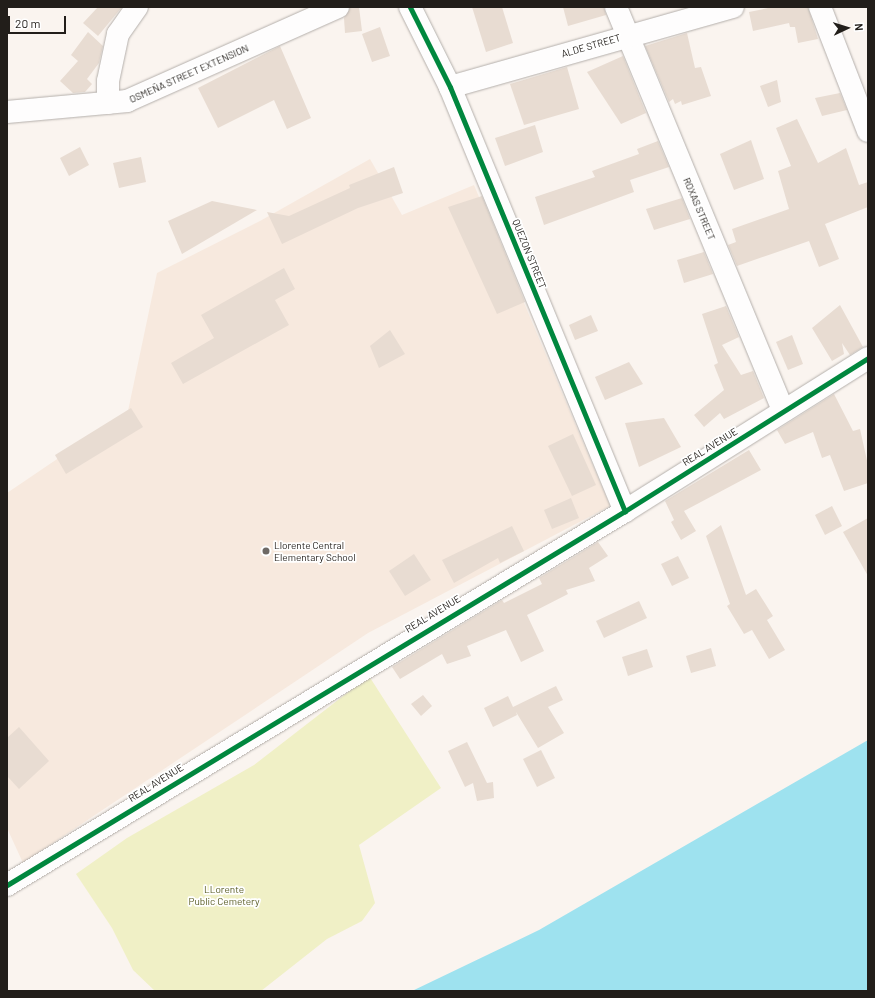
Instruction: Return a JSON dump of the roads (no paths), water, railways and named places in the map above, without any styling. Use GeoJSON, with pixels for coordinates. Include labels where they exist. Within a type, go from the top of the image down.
{"type":"FeatureCollection","features":[{"type":"Feature","properties":{"kind":"street"},"geometry":{"type":"LineString","coordinates":[[108,103],[108,81],[118,34],[137,7]]}},
{"type":"Feature","properties":{"kind":"street","name":"OSMEÑA STREET EXTENSION"},"geometry":{"type":"LineString","coordinates":[[7,112],[127,101],[338,7]]}},
{"type":"Feature","properties":{"kind":"street","name":"QUEZON STREET"},"geometry":{"type":"LineString","coordinates":[[410,7],[450,87],[625,511]]}},
{"type":"Feature","properties":{"kind":"street","name":"ROXAS STREET"},"geometry":{"type":"LineString","coordinates":[[616,7],[626,36],[784,411]]}},
{"type":"Feature","properties":{"kind":"street","name":"ALDE STREET"},"geometry":{"type":"LineString","coordinates":[[450,87],[626,36],[733,7]]}},
{"type":"Feature","properties":{"kind":"street"},"geometry":{"type":"LineString","coordinates":[[820,7],[868,132]]}},
{"type":"Feature","properties":{"kind":"street","name":"REAL AVENUE"},"geometry":{"type":"LineString","coordinates":[[7,885],[625,511],[868,358]]}},
{"type":"Feature","properties":{"kind":"water"},"geometry":{"type":"Polygon","coordinates":[[[868,740],[868,991],[412,991],[539,930],[868,740]]]}},
{"type":"Feature","properties":{"kind":"place","name":"Llorente Central Elementary School"},"geometry":{"type":"Point","coordinates":[266,551]}},
{"type":"Feature","properties":{"kind":"park label","name":"LLorente Public Cemetery"},"geometry":{"type":"Point","coordinates":[224,894]}}]}
